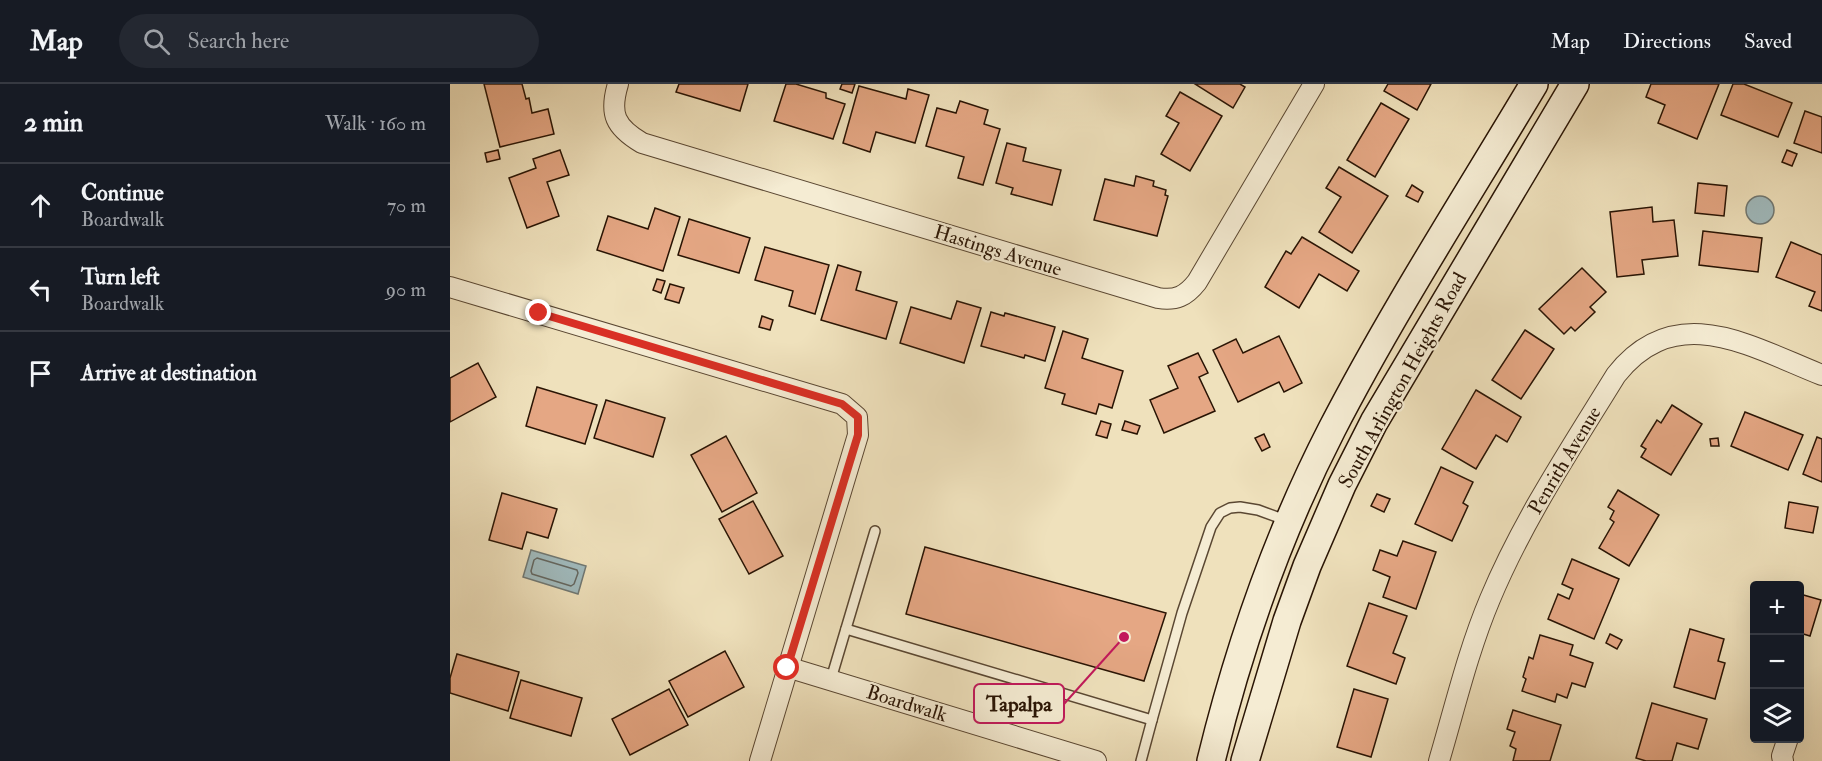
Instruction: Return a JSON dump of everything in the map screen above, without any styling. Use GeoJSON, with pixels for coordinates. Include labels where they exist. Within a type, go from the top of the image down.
{"type":"FeatureCollection","features":[{"type":"Feature","properties":{"kind":"main road","name":"South Arlington Heights Road"},"geometry":{"type":"LineString","coordinates":[[1210,761],[1221,717],[1259,598],[1289,521],[1333,428],[1370,361],[1534,84]]}},
{"type":"Feature","properties":{"kind":"main road","name":"South Arlington Heights Road"},"geometry":{"type":"LineString","coordinates":[[1245,761],[1291,610],[1307,566],[1342,485],[1374,422],[1575,84]]}},
{"type":"Feature","properties":{"kind":"street","name":"Hastings Avenue"},"geometry":{"type":"LineString","coordinates":[[618,84],[613,104],[618,122],[623,130],[642,142],[1170,300],[1186,294],[1197,282],[1314,84]]}},
{"type":"Feature","properties":{"kind":"street"},"geometry":{"type":"LineString","coordinates":[[450,287],[842,404],[858,417],[858,435],[760,761]]}},
{"type":"Feature","properties":{"kind":"street","name":"Penrith Avenue"},"geometry":{"type":"LineString","coordinates":[[1439,761],[1489,601],[1512,549],[1540,498],[1627,360],[1644,347],[1659,340],[1677,335],[1712,335],[1732,339],[1822,375]]}},
{"type":"Feature","properties":{"kind":"street","name":"Boardwalk"},"geometry":{"type":"LineString","coordinates":[[787,668],[831,679],[1096,761]]}},
{"type":"Feature","properties":{"kind":"street"},"geometry":{"type":"LineString","coordinates":[[1783,761],[1782,756],[1786,743]]}},
{"type":"Feature","properties":{"kind":"lane"},"geometry":{"type":"LineString","coordinates":[[1141,761],[1182,613],[1204,545],[1216,520],[1221,513],[1230,508],[1240,507],[1258,510],[1289,521]]}},
{"type":"Feature","properties":{"kind":"lane"},"geometry":{"type":"LineString","coordinates":[[831,679],[875,531]]}},
{"type":"Feature","properties":{"kind":"lane"},"geometry":{"type":"LineString","coordinates":[[846,629],[1152,720]]}},
{"type":"Feature","properties":{"kind":"water"},"geometry":{"type":"Polygon","coordinates":[[[1760,196],[1770,200],[1774,210],[1770,220],[1760,224],[1750,220],[1746,210],[1750,200],[1760,196]]]}},
{"type":"Feature","properties":{"kind":"water"},"geometry":{"type":"Polygon","coordinates":[[[531,550],[586,566],[578,594],[523,577],[531,550]]]}},
{"type":"Feature","properties":{"kind":"building"},"geometry":{"type":"Polygon","coordinates":[[[484,84],[522,84],[526,99],[529,98],[532,113],[548,109],[554,134],[500,147],[484,84]]]}},
{"type":"Feature","properties":{"kind":"building"},"geometry":{"type":"Polygon","coordinates":[[[679,84],[748,84],[740,111],[676,92],[679,84]]]}},
{"type":"Feature","properties":{"kind":"building"},"geometry":{"type":"Polygon","coordinates":[[[786,84],[796,84],[826,93],[826,98],[845,104],[833,139],[774,121],[786,84]]]}},
{"type":"Feature","properties":{"kind":"building"},"geometry":{"type":"Polygon","coordinates":[[[842,84],[855,84],[852,93],[840,89],[842,84]]]}},
{"type":"Feature","properties":{"kind":"building"},"geometry":{"type":"Polygon","coordinates":[[[1195,84],[1240,84],[1245,87],[1233,108],[1195,84]]]}},
{"type":"Feature","properties":{"kind":"building"},"geometry":{"type":"Polygon","coordinates":[[[1388,84],[1431,84],[1417,110],[1384,91],[1388,84]]]}},
{"type":"Feature","properties":{"kind":"building"},"geometry":{"type":"Polygon","coordinates":[[[1651,84],[1719,84],[1697,139],[1658,123],[1665,105],[1646,97],[1651,84]]]}},
{"type":"Feature","properties":{"kind":"building"},"geometry":{"type":"Polygon","coordinates":[[[1733,84],[1744,84],[1792,103],[1778,137],[1721,115],[1733,84]]]}},
{"type":"Feature","properties":{"kind":"building"},"geometry":{"type":"Polygon","coordinates":[[[859,86],[906,99],[908,89],[929,95],[915,143],[876,132],[870,152],[843,143],[859,86]]]}},
{"type":"Feature","properties":{"kind":"building"},"geometry":{"type":"Polygon","coordinates":[[[1180,92],[1222,116],[1190,171],[1161,154],[1179,123],[1166,116],[1180,92]]]}},
{"type":"Feature","properties":{"kind":"building"},"geometry":{"type":"Polygon","coordinates":[[[960,101],[988,110],[984,124],[1000,129],[983,185],[958,178],[964,157],[926,146],[937,108],[956,113],[960,101]]]}},
{"type":"Feature","properties":{"kind":"building"},"geometry":{"type":"Polygon","coordinates":[[[1381,103],[1409,119],[1375,177],[1347,160],[1381,103]]]}},
{"type":"Feature","properties":{"kind":"building"},"geometry":{"type":"Polygon","coordinates":[[[1805,111],[1822,117],[1822,153],[1794,143],[1805,111]]]}},
{"type":"Feature","properties":{"kind":"building"},"geometry":{"type":"Polygon","coordinates":[[[1007,143],[1026,148],[1023,161],[1061,170],[1052,205],[1011,194],[1013,188],[996,183],[1007,143]]]}},
{"type":"Feature","properties":{"kind":"building"},"geometry":{"type":"Polygon","coordinates":[[[498,150],[500,159],[487,162],[485,153],[498,150]]]}},
{"type":"Feature","properties":{"kind":"building"},"geometry":{"type":"Polygon","coordinates":[[[560,150],[569,175],[547,182],[559,216],[527,228],[509,178],[536,168],[533,159],[560,150]]]}},
{"type":"Feature","properties":{"kind":"building"},"geometry":{"type":"Polygon","coordinates":[[[1787,150],[1797,154],[1792,166],[1782,162],[1787,150]]]}},
{"type":"Feature","properties":{"kind":"building"},"geometry":{"type":"Polygon","coordinates":[[[1339,167],[1388,196],[1352,253],[1319,232],[1341,197],[1326,188],[1339,167]]]}},
{"type":"Feature","properties":{"kind":"building"},"geometry":{"type":"Polygon","coordinates":[[[1136,176],[1154,181],[1153,186],[1166,190],[1165,195],[1168,196],[1157,236],[1094,220],[1105,179],[1134,186],[1136,176]]]}},
{"type":"Feature","properties":{"kind":"building"},"geometry":{"type":"Polygon","coordinates":[[[1698,183],[1727,186],[1724,216],[1695,213],[1698,183]]]}},
{"type":"Feature","properties":{"kind":"building"},"geometry":{"type":"Polygon","coordinates":[[[1412,185],[1423,192],[1418,202],[1406,196],[1412,185]]]}},
{"type":"Feature","properties":{"kind":"building"},"geometry":{"type":"Polygon","coordinates":[[[1652,207],[1653,222],[1674,220],[1678,256],[1642,260],[1644,274],[1617,277],[1610,212],[1652,207]]]}},
{"type":"Feature","properties":{"kind":"building"},"geometry":{"type":"Polygon","coordinates":[[[655,208],[680,217],[663,271],[597,250],[608,216],[648,229],[655,208]]]}},
{"type":"Feature","properties":{"kind":"building"},"geometry":{"type":"Polygon","coordinates":[[[689,219],[750,238],[739,273],[678,255],[689,219]]]}},
{"type":"Feature","properties":{"kind":"building"},"geometry":{"type":"Polygon","coordinates":[[[1703,231],[1762,238],[1758,272],[1699,265],[1703,231]]]}},
{"type":"Feature","properties":{"kind":"building"},"geometry":{"type":"Polygon","coordinates":[[[1302,237],[1359,271],[1347,291],[1319,274],[1299,308],[1265,287],[1286,251],[1291,254],[1302,237]]]}},
{"type":"Feature","properties":{"kind":"building"},"geometry":{"type":"Polygon","coordinates":[[[1791,242],[1822,255],[1822,311],[1809,306],[1815,292],[1776,277],[1791,242]]]}},
{"type":"Feature","properties":{"kind":"building"},"geometry":{"type":"Polygon","coordinates":[[[765,247],[829,265],[815,314],[789,306],[793,291],[755,280],[765,247]]]}},
{"type":"Feature","properties":{"kind":"building"},"geometry":{"type":"Polygon","coordinates":[[[838,265],[861,272],[856,290],[897,302],[886,339],[821,320],[838,265]]]}},
{"type":"Feature","properties":{"kind":"building"},"geometry":{"type":"Polygon","coordinates":[[[1582,268],[1606,292],[1590,307],[1595,312],[1575,331],[1571,327],[1564,334],[1539,309],[1582,268]]]}},
{"type":"Feature","properties":{"kind":"building"},"geometry":{"type":"Polygon","coordinates":[[[657,279],[665,281],[661,293],[653,290],[657,279]]]}},
{"type":"Feature","properties":{"kind":"building"},"geometry":{"type":"Polygon","coordinates":[[[670,284],[684,288],[679,303],[665,299],[670,284]]]}},
{"type":"Feature","properties":{"kind":"building"},"geometry":{"type":"Polygon","coordinates":[[[957,301],[981,308],[964,363],[900,343],[911,307],[951,319],[957,301]]]}},
{"type":"Feature","properties":{"kind":"building"},"geometry":{"type":"Polygon","coordinates":[[[991,312],[1004,316],[1005,313],[1055,327],[1045,361],[1025,355],[1024,358],[981,346],[991,312]]]}},
{"type":"Feature","properties":{"kind":"building"},"geometry":{"type":"Polygon","coordinates":[[[762,316],[773,320],[770,330],[759,327],[762,316]]]}},
{"type":"Feature","properties":{"kind":"building"},"geometry":{"type":"Polygon","coordinates":[[[1525,330],[1554,349],[1521,399],[1492,380],[1525,330]]]}},
{"type":"Feature","properties":{"kind":"building"},"geometry":{"type":"Polygon","coordinates":[[[1063,331],[1088,339],[1082,358],[1123,371],[1112,408],[1099,404],[1096,414],[1062,404],[1065,394],[1045,388],[1063,331]]]}},
{"type":"Feature","properties":{"kind":"building"},"geometry":{"type":"Polygon","coordinates":[[[1279,336],[1302,383],[1284,392],[1279,382],[1238,402],[1213,350],[1236,339],[1243,353],[1279,336]]]}},
{"type":"Feature","properties":{"kind":"building"},"geometry":{"type":"Polygon","coordinates":[[[1198,353],[1208,373],[1199,377],[1215,411],[1164,433],[1150,400],[1178,388],[1168,366],[1198,353]]]}},
{"type":"Feature","properties":{"kind":"building"},"geometry":{"type":"Polygon","coordinates":[[[478,363],[496,397],[450,422],[450,378],[478,363]]]}},
{"type":"Feature","properties":{"kind":"building"},"geometry":{"type":"Polygon","coordinates":[[[537,387],[597,405],[585,444],[526,426],[537,387]]]}},
{"type":"Feature","properties":{"kind":"building"},"geometry":{"type":"Polygon","coordinates":[[[1476,390],[1521,417],[1507,442],[1496,435],[1476,469],[1442,449],[1476,390]]]}},
{"type":"Feature","properties":{"kind":"building"},"geometry":{"type":"Polygon","coordinates":[[[606,400],[665,418],[653,457],[594,438],[606,400]]]}},
{"type":"Feature","properties":{"kind":"building"},"geometry":{"type":"Polygon","coordinates":[[[1672,405],[1702,424],[1671,475],[1641,457],[1646,449],[1641,446],[1657,420],[1661,423],[1672,405]]]}},
{"type":"Feature","properties":{"kind":"building"},"geometry":{"type":"Polygon","coordinates":[[[1745,412],[1803,435],[1788,470],[1731,446],[1745,412]]]}},
{"type":"Feature","properties":{"kind":"building"},"geometry":{"type":"Polygon","coordinates":[[[1101,421],[1111,424],[1107,438],[1096,435],[1101,421]]]}},
{"type":"Feature","properties":{"kind":"building"},"geometry":{"type":"Polygon","coordinates":[[[1125,421],[1140,426],[1137,434],[1122,430],[1125,421]]]}},
{"type":"Feature","properties":{"kind":"building"},"geometry":{"type":"Polygon","coordinates":[[[1264,434],[1270,447],[1262,451],[1255,438],[1264,434]]]}},
{"type":"Feature","properties":{"kind":"building"},"geometry":{"type":"Polygon","coordinates":[[[726,436],[757,493],[722,512],[691,455],[726,436]]]}},
{"type":"Feature","properties":{"kind":"building"},"geometry":{"type":"Polygon","coordinates":[[[1817,437],[1822,439],[1822,482],[1803,474],[1817,437]]]}},
{"type":"Feature","properties":{"kind":"building"},"geometry":{"type":"Polygon","coordinates":[[[1718,438],[1719,446],[1711,446],[1710,439],[1718,438]]]}},
{"type":"Feature","properties":{"kind":"building"},"geometry":{"type":"Polygon","coordinates":[[[1441,467],[1473,482],[1463,503],[1468,506],[1452,541],[1415,524],[1441,467]]]}},
{"type":"Feature","properties":{"kind":"building"},"geometry":{"type":"Polygon","coordinates":[[[1618,490],[1659,515],[1629,566],[1599,548],[1614,522],[1610,519],[1614,511],[1608,507],[1618,490]]]}},
{"type":"Feature","properties":{"kind":"building"},"geometry":{"type":"Polygon","coordinates":[[[502,493],[557,509],[548,538],[527,532],[522,549],[489,540],[502,493]]]}},
{"type":"Feature","properties":{"kind":"building"},"geometry":{"type":"Polygon","coordinates":[[[1377,494],[1390,499],[1384,512],[1371,506],[1377,494]]]}},
{"type":"Feature","properties":{"kind":"building"},"geometry":{"type":"Polygon","coordinates":[[[753,501],[783,556],[749,574],[719,519],[753,501]]]}},
{"type":"Feature","properties":{"kind":"building"},"geometry":{"type":"Polygon","coordinates":[[[1789,502],[1818,507],[1813,533],[1785,528],[1789,502]]]}},
{"type":"Feature","properties":{"kind":"building"},"geometry":{"type":"Polygon","coordinates":[[[1403,541],[1436,552],[1416,609],[1383,597],[1390,577],[1373,570],[1380,550],[1397,556],[1403,541]]]}},
{"type":"Feature","properties":{"kind":"building"},"geometry":{"type":"Polygon","coordinates":[[[925,547],[1166,613],[1144,681],[906,614],[925,547]]]}},
{"type":"Feature","properties":{"kind":"building"},"geometry":{"type":"Polygon","coordinates":[[[1572,559],[1619,579],[1594,639],[1548,619],[1558,594],[1569,599],[1573,589],[1562,584],[1572,559]]]}},
{"type":"Feature","properties":{"kind":"building"},"geometry":{"type":"Polygon","coordinates":[[[1804,595],[1821,600],[1810,636],[1804,634],[1804,595]]]}},
{"type":"Feature","properties":{"kind":"building"},"geometry":{"type":"Polygon","coordinates":[[[1369,603],[1407,616],[1393,653],[1405,658],[1396,684],[1347,666],[1369,603]]]}},
{"type":"Feature","properties":{"kind":"building"},"geometry":{"type":"Polygon","coordinates":[[[1690,629],[1724,639],[1718,661],[1725,663],[1715,699],[1674,687],[1690,629]]]}},
{"type":"Feature","properties":{"kind":"building"},"geometry":{"type":"Polygon","coordinates":[[[1610,634],[1622,640],[1617,649],[1606,643],[1610,634]]]}},
{"type":"Feature","properties":{"kind":"building"},"geometry":{"type":"Polygon","coordinates":[[[1540,635],[1573,645],[1570,655],[1593,663],[1585,687],[1572,683],[1567,698],[1557,694],[1555,702],[1522,691],[1526,679],[1523,677],[1529,657],[1533,659],[1540,635]]]}},
{"type":"Feature","properties":{"kind":"building"},"geometry":{"type":"Polygon","coordinates":[[[725,651],[744,687],[688,717],[669,681],[725,651]]]}},
{"type":"Feature","properties":{"kind":"building"},"geometry":{"type":"Polygon","coordinates":[[[457,654],[519,672],[508,711],[450,693],[450,678],[457,654]]]}},
{"type":"Feature","properties":{"kind":"building"},"geometry":{"type":"Polygon","coordinates":[[[521,680],[582,698],[571,736],[510,718],[521,680]]]}},
{"type":"Feature","properties":{"kind":"building"},"geometry":{"type":"Polygon","coordinates":[[[669,689],[688,725],[630,755],[612,719],[669,689]]]}},
{"type":"Feature","properties":{"kind":"building"},"geometry":{"type":"Polygon","coordinates":[[[1354,689],[1388,699],[1371,757],[1337,747],[1354,689]]]}},
{"type":"Feature","properties":{"kind":"building"},"geometry":{"type":"Polygon","coordinates":[[[1652,703],[1707,719],[1698,749],[1677,743],[1672,761],[1646,761],[1636,758],[1652,703]]]}},
{"type":"Feature","properties":{"kind":"building"},"geometry":{"type":"Polygon","coordinates":[[[1513,710],[1561,725],[1550,761],[1513,761],[1516,749],[1510,746],[1515,732],[1507,729],[1513,710]]]}},
{"type":"Feature","properties":{"kind":"place","name":"Tapalpa"},"geometry":{"type":"Point","coordinates":[1124,637]}},
{"type":"Feature","properties":{"kind":"route"},"geometry":{"type":"LineString","coordinates":[[539,313],[842,404],[858,417],[858,435],[787,668]]}}]}
